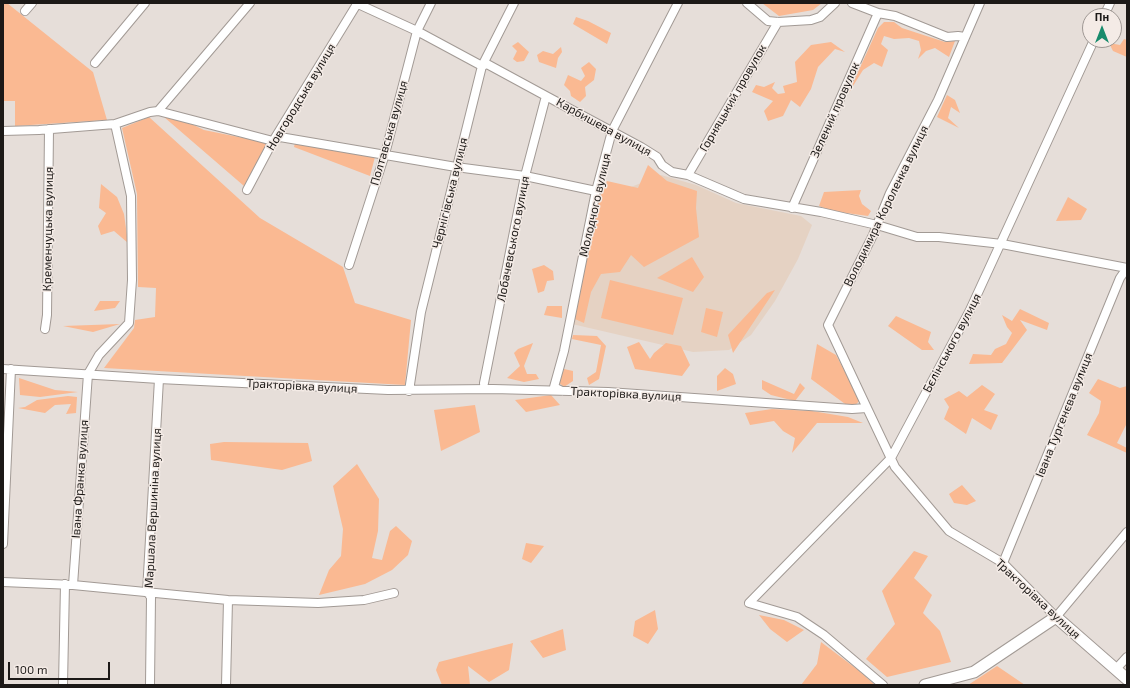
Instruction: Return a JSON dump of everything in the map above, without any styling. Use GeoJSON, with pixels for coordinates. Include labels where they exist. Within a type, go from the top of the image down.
{"type":"FeatureCollection","features":[{"type":"Feature","properties":{"kind":"main road","name":"Тракторівка вулиця"},"geometry":{"type":"LineString","coordinates":[[1056,617],[1127,679]]}},
{"type":"Feature","properties":{"kind":"main road"},"geometry":{"type":"LineString","coordinates":[[926,685],[974,672],[1056,617]]}},
{"type":"Feature","properties":{"kind":"street"},"geometry":{"type":"LineString","coordinates":[[25,11],[32,3]]}},
{"type":"Feature","properties":{"kind":"street"},"geometry":{"type":"LineString","coordinates":[[95,63],[145,3]]}},
{"type":"Feature","properties":{"kind":"street"},"geometry":{"type":"LineString","coordinates":[[158,111],[250,3]]}},
{"type":"Feature","properties":{"kind":"street","name":"Карбишева вулиця"},"geometry":{"type":"LineString","coordinates":[[357,3],[417,31],[482,66],[487,64],[612,131],[657,157],[662,165],[672,172],[688,175],[744,199],[877,225],[917,237],[939,237],[1002,244],[1127,268]]}},
{"type":"Feature","properties":{"kind":"street","name":"Новгородська вулиця"},"geometry":{"type":"LineString","coordinates":[[247,190],[273,141],[357,3]]}},
{"type":"Feature","properties":{"kind":"street","name":"Полтавська вулиця"},"geometry":{"type":"LineString","coordinates":[[349,265],[385,154],[417,31],[431,3]]}},
{"type":"Feature","properties":{"kind":"street","name":"Чернігівська вулиця"},"geometry":{"type":"LineString","coordinates":[[409,391],[421,312],[482,66],[514,3]]}},
{"type":"Feature","properties":{"kind":"street","name":"Молодчого вулиця"},"geometry":{"type":"LineString","coordinates":[[563,391],[554,387],[564,351],[596,192],[612,131],[678,3]]}},
{"type":"Feature","properties":{"kind":"street"},"geometry":{"type":"LineString","coordinates":[[747,3],[768,21],[778,22],[811,20],[820,17],[836,3]]}},
{"type":"Feature","properties":{"kind":"street"},"geometry":{"type":"LineString","coordinates":[[852,3],[878,13],[895,16],[946,37],[965,37]]}},
{"type":"Feature","properties":{"kind":"street","name":"Володимира Короленка вулиця"},"geometry":{"type":"LineString","coordinates":[[867,408],[828,325],[877,225],[890,193],[938,100],[980,3]]}},
{"type":"Feature","properties":{"kind":"street","name":"Зелений провулок"},"geometry":{"type":"LineString","coordinates":[[792,208],[878,13]]}},
{"type":"Feature","properties":{"kind":"street","name":"Горняцький провулок"},"geometry":{"type":"LineString","coordinates":[[688,175],[778,22]]}},
{"type":"Feature","properties":{"kind":"street","name":"Бєлінського вулиця"},"geometry":{"type":"LineString","coordinates":[[883,685],[824,635],[797,618],[749,603],[891,458],[970,310],[1002,244],[1090,48]]}},
{"type":"Feature","properties":{"kind":"street","name":"Лобачевського вулиця"},"geometry":{"type":"LineString","coordinates":[[484,383],[525,176],[546,96]]}},
{"type":"Feature","properties":{"kind":"street"},"geometry":{"type":"LineString","coordinates":[[3,131],[115,124],[150,112],[158,111],[273,141],[280,137],[456,167],[525,176],[596,192]]}},
{"type":"Feature","properties":{"kind":"street"},"geometry":{"type":"LineString","coordinates":[[88,374],[99,355],[129,323],[132,280],[131,196],[115,124]]}},
{"type":"Feature","properties":{"kind":"street","name":"Кременчуцька вулиця"},"geometry":{"type":"LineString","coordinates":[[45,329],[47,315],[49,129]]}},
{"type":"Feature","properties":{"kind":"street","name":"Івана Тургенєва вулиця"},"geometry":{"type":"LineString","coordinates":[[1003,563],[1120,278],[1127,268]]}},
{"type":"Feature","properties":{"kind":"street"},"geometry":{"type":"LineString","coordinates":[[3,544],[7,369]]}},
{"type":"Feature","properties":{"kind":"street","name":"Тракторівка вулиця"},"geometry":{"type":"LineString","coordinates":[[7,369],[159,379],[409,391],[494,388],[671,396],[852,409],[867,408],[895,467],[949,531],[1003,563],[1056,617]]}},
{"type":"Feature","properties":{"kind":"street","name":"Івана Франка вулиця"},"geometry":{"type":"LineString","coordinates":[[64,685],[69,584],[88,374]]}},
{"type":"Feature","properties":{"kind":"street","name":"Маршала Вершиніна вулиця"},"geometry":{"type":"LineString","coordinates":[[150,685],[151,597],[148,592],[159,379]]}},
{"type":"Feature","properties":{"kind":"street"},"geometry":{"type":"LineString","coordinates":[[1056,617],[1127,532]]}},
{"type":"Feature","properties":{"kind":"street"},"geometry":{"type":"LineString","coordinates":[[3,582],[69,584],[228,600],[318,603],[364,600],[394,593]]}},
{"type":"Feature","properties":{"kind":"street"},"geometry":{"type":"LineString","coordinates":[[226,685],[228,600]]}},
{"type":"Feature","properties":{"kind":"street"},"geometry":{"type":"LineString","coordinates":[[1116,669],[1127,657]]}},
{"type":"Feature","properties":{"kind":"shaded area"},"geometry":{"type":"Polygon","coordinates":[[[3,3],[7,3],[93,72],[107,120],[15,126],[15,101],[3,101],[3,3]]]}},
{"type":"Feature","properties":{"kind":"shaded area"},"geometry":{"type":"Polygon","coordinates":[[[762,3],[822,3],[813,10],[779,16],[762,3]]]}},
{"type":"Feature","properties":{"kind":"shaded area"},"geometry":{"type":"Polygon","coordinates":[[[576,17],[588,21],[611,33],[607,44],[573,24],[576,17]]]}},
{"type":"Feature","properties":{"kind":"shaded area"},"geometry":{"type":"Polygon","coordinates":[[[884,22],[894,22],[902,28],[945,42],[955,41],[949,57],[935,48],[926,51],[918,59],[921,50],[919,41],[909,38],[894,39],[884,36],[881,44],[888,50],[882,67],[874,63],[863,70],[848,94],[878,28],[884,22]]]}},
{"type":"Feature","properties":{"kind":"shaded area"},"geometry":{"type":"Polygon","coordinates":[[[1124,39],[1127,40],[1127,57],[1113,51],[1112,48],[1122,48],[1122,42],[1124,39]]]}},
{"type":"Feature","properties":{"kind":"shaded area"},"geometry":{"type":"Polygon","coordinates":[[[518,42],[529,52],[524,61],[517,62],[513,59],[517,51],[512,46],[518,42]]]}},
{"type":"Feature","properties":{"kind":"shaded area"},"geometry":{"type":"Polygon","coordinates":[[[831,42],[845,52],[835,49],[818,67],[811,89],[800,107],[791,100],[783,116],[768,121],[764,111],[773,101],[752,92],[756,85],[764,87],[775,82],[772,88],[778,94],[785,93],[783,86],[797,82],[795,62],[811,45],[831,42]]]}},
{"type":"Feature","properties":{"kind":"shaded area"},"geometry":{"type":"Polygon","coordinates":[[[561,47],[562,52],[558,58],[556,68],[539,62],[537,55],[543,51],[553,54],[561,47]]]}},
{"type":"Feature","properties":{"kind":"shaded area"},"geometry":{"type":"Polygon","coordinates":[[[589,62],[596,69],[594,80],[585,87],[586,96],[580,102],[571,96],[570,91],[564,85],[568,75],[581,81],[585,76],[581,68],[589,62]]]}},
{"type":"Feature","properties":{"kind":"shaded area"},"geometry":{"type":"Polygon","coordinates":[[[947,95],[955,100],[960,113],[951,107],[948,118],[959,128],[937,117],[947,95]]]}},
{"type":"Feature","properties":{"kind":"shaded area"},"geometry":{"type":"Polygon","coordinates":[[[149,117],[260,218],[343,267],[355,303],[411,320],[405,385],[104,368],[134,328],[135,320],[155,317],[156,288],[138,287],[137,194],[122,128],[149,117]]]}},
{"type":"Feature","properties":{"kind":"shaded area"},"geometry":{"type":"Polygon","coordinates":[[[164,117],[183,120],[204,130],[268,143],[244,186],[164,117]]]}},
{"type":"Feature","properties":{"kind":"shaded area"},"geometry":{"type":"Polygon","coordinates":[[[295,143],[375,157],[370,176],[294,147],[295,143]]]}},
{"type":"Feature","properties":{"kind":"shaded area"},"geometry":{"type":"Polygon","coordinates":[[[648,165],[667,181],[697,191],[696,208],[699,237],[644,267],[631,255],[620,272],[601,274],[591,292],[584,323],[575,319],[598,202],[607,181],[638,188],[648,165]]]}},
{"type":"Feature","properties":{"kind":"shaded area"},"geometry":{"type":"Polygon","coordinates":[[[661,175],[696,185],[736,203],[801,216],[812,225],[798,259],[775,301],[751,335],[729,350],[693,352],[572,324],[596,201],[661,175]]]}},
{"type":"Feature","properties":{"kind":"shaded area"},"geometry":{"type":"Polygon","coordinates":[[[101,184],[117,197],[124,214],[128,243],[114,231],[101,235],[98,226],[106,213],[99,208],[101,184]]]}},
{"type":"Feature","properties":{"kind":"shaded area"},"geometry":{"type":"Polygon","coordinates":[[[861,190],[859,196],[862,204],[871,211],[868,216],[832,211],[819,206],[824,192],[861,190]]]}},
{"type":"Feature","properties":{"kind":"shaded area"},"geometry":{"type":"Polygon","coordinates":[[[1068,197],[1087,209],[1081,220],[1056,221],[1068,197]]]}},
{"type":"Feature","properties":{"kind":"shaded area"},"geometry":{"type":"Polygon","coordinates":[[[692,257],[704,277],[693,292],[657,278],[692,257]]]}},
{"type":"Feature","properties":{"kind":"shaded area"},"geometry":{"type":"Polygon","coordinates":[[[544,265],[553,271],[554,280],[547,281],[544,291],[538,293],[532,269],[544,265]]]}},
{"type":"Feature","properties":{"kind":"shaded area"},"geometry":{"type":"Polygon","coordinates":[[[610,280],[683,298],[673,335],[601,318],[610,280]]]}},
{"type":"Feature","properties":{"kind":"shaded area"},"geometry":{"type":"Polygon","coordinates":[[[775,290],[733,353],[728,335],[767,293],[775,290]]]}},
{"type":"Feature","properties":{"kind":"shaded area"},"geometry":{"type":"Polygon","coordinates":[[[100,301],[120,301],[115,308],[94,311],[100,301]]]}},
{"type":"Feature","properties":{"kind":"shaded area"},"geometry":{"type":"Polygon","coordinates":[[[547,306],[562,306],[562,318],[544,315],[547,306]]]}},
{"type":"Feature","properties":{"kind":"shaded area"},"geometry":{"type":"Polygon","coordinates":[[[706,308],[723,312],[717,337],[701,332],[706,308]]]}},
{"type":"Feature","properties":{"kind":"shaded area"},"geometry":{"type":"Polygon","coordinates":[[[1020,309],[1049,323],[1047,330],[1020,320],[1027,330],[1002,363],[969,364],[973,354],[991,355],[995,349],[1006,344],[1012,333],[1007,327],[1002,315],[1012,321],[1020,309]]]}},
{"type":"Feature","properties":{"kind":"shaded area"},"geometry":{"type":"Polygon","coordinates":[[[896,316],[931,332],[928,342],[934,350],[922,350],[888,326],[896,316]]]}},
{"type":"Feature","properties":{"kind":"shaded area"},"geometry":{"type":"Polygon","coordinates":[[[120,324],[93,332],[63,326],[120,324]]]}},
{"type":"Feature","properties":{"kind":"shaded area"},"geometry":{"type":"Polygon","coordinates":[[[573,335],[597,336],[606,346],[599,379],[589,385],[587,378],[596,372],[601,345],[572,339],[573,335]]]}},
{"type":"Feature","properties":{"kind":"shaded area"},"geometry":{"type":"Polygon","coordinates":[[[639,342],[650,359],[654,353],[666,343],[681,346],[690,365],[682,376],[635,369],[627,347],[639,342]]]}},
{"type":"Feature","properties":{"kind":"shaded area"},"geometry":{"type":"Polygon","coordinates":[[[533,343],[524,366],[527,374],[536,374],[539,379],[524,382],[507,378],[520,366],[514,353],[518,349],[533,343]]]}},
{"type":"Feature","properties":{"kind":"shaded area"},"geometry":{"type":"Polygon","coordinates":[[[817,344],[836,355],[860,400],[852,409],[811,379],[817,344]]]}},
{"type":"Feature","properties":{"kind":"shaded area"},"geometry":{"type":"Polygon","coordinates":[[[725,368],[733,374],[736,384],[717,391],[717,376],[725,368]]]}},
{"type":"Feature","properties":{"kind":"shaded area"},"geometry":{"type":"Polygon","coordinates":[[[564,369],[573,371],[573,381],[564,387],[558,382],[564,369]]]}},
{"type":"Feature","properties":{"kind":"shaded area"},"geometry":{"type":"Polygon","coordinates":[[[19,378],[55,390],[78,392],[40,397],[20,395],[19,378]]]}},
{"type":"Feature","properties":{"kind":"shaded area"},"geometry":{"type":"Polygon","coordinates":[[[1098,379],[1120,388],[1127,386],[1127,423],[1117,443],[1127,448],[1127,453],[1087,435],[1099,413],[1101,401],[1089,393],[1098,379]]]}},
{"type":"Feature","properties":{"kind":"shaded area"},"geometry":{"type":"Polygon","coordinates":[[[762,380],[794,394],[800,383],[805,388],[795,401],[771,395],[762,389],[762,380]]]}},
{"type":"Feature","properties":{"kind":"shaded area"},"geometry":{"type":"Polygon","coordinates":[[[982,385],[995,394],[984,410],[998,415],[991,430],[972,418],[966,434],[944,419],[949,407],[944,399],[959,391],[967,397],[982,385]]]}},
{"type":"Feature","properties":{"kind":"shaded area"},"geometry":{"type":"Polygon","coordinates":[[[551,395],[560,405],[526,412],[515,400],[551,395]]]}},
{"type":"Feature","properties":{"kind":"shaded area"},"geometry":{"type":"Polygon","coordinates":[[[68,396],[77,397],[76,413],[66,414],[71,404],[55,405],[45,413],[18,408],[25,407],[37,400],[68,396]]]}},
{"type":"Feature","properties":{"kind":"shaded area"},"geometry":{"type":"Polygon","coordinates":[[[475,405],[480,432],[441,451],[434,410],[475,405]]]}},
{"type":"Feature","properties":{"kind":"shaded area"},"geometry":{"type":"Polygon","coordinates":[[[772,409],[812,411],[848,417],[863,423],[817,423],[792,453],[795,438],[783,431],[774,421],[750,425],[745,413],[772,409]]]}},
{"type":"Feature","properties":{"kind":"shaded area"},"geometry":{"type":"Polygon","coordinates":[[[224,442],[308,443],[312,461],[282,470],[211,460],[210,444],[224,442]]]}},
{"type":"Feature","properties":{"kind":"shaded area"},"geometry":{"type":"Polygon","coordinates":[[[357,464],[379,499],[378,531],[372,558],[382,560],[390,531],[396,526],[412,541],[408,555],[392,570],[365,584],[319,595],[329,570],[341,556],[343,529],[333,486],[357,464]]]}},
{"type":"Feature","properties":{"kind":"shaded area"},"geometry":{"type":"Polygon","coordinates":[[[962,485],[976,501],[967,505],[954,503],[949,494],[962,485]]]}},
{"type":"Feature","properties":{"kind":"shaded area"},"geometry":{"type":"Polygon","coordinates":[[[526,543],[544,546],[531,563],[522,559],[526,543]]]}},
{"type":"Feature","properties":{"kind":"shaded area"},"geometry":{"type":"Polygon","coordinates":[[[914,551],[928,556],[914,578],[932,595],[923,613],[940,631],[951,662],[887,677],[866,659],[895,624],[882,591],[914,551]]]}},
{"type":"Feature","properties":{"kind":"shaded area"},"geometry":{"type":"Polygon","coordinates":[[[655,610],[658,629],[648,644],[633,636],[635,621],[655,610]]]}},
{"type":"Feature","properties":{"kind":"shaded area"},"geometry":{"type":"Polygon","coordinates":[[[759,615],[784,620],[804,630],[787,642],[770,629],[759,615]]]}},
{"type":"Feature","properties":{"kind":"shaded area"},"geometry":{"type":"Polygon","coordinates":[[[563,629],[566,650],[543,658],[530,641],[563,629]]]}},
{"type":"Feature","properties":{"kind":"shaded area"},"geometry":{"type":"Polygon","coordinates":[[[821,642],[875,685],[801,685],[817,664],[821,642]]]}},
{"type":"Feature","properties":{"kind":"shaded area"},"geometry":{"type":"Polygon","coordinates":[[[513,643],[509,670],[489,682],[468,666],[470,685],[442,685],[436,670],[439,662],[513,643]]]}},
{"type":"Feature","properties":{"kind":"shaded area"},"geometry":{"type":"Polygon","coordinates":[[[997,666],[1025,685],[968,685],[997,666]]]}}]}
